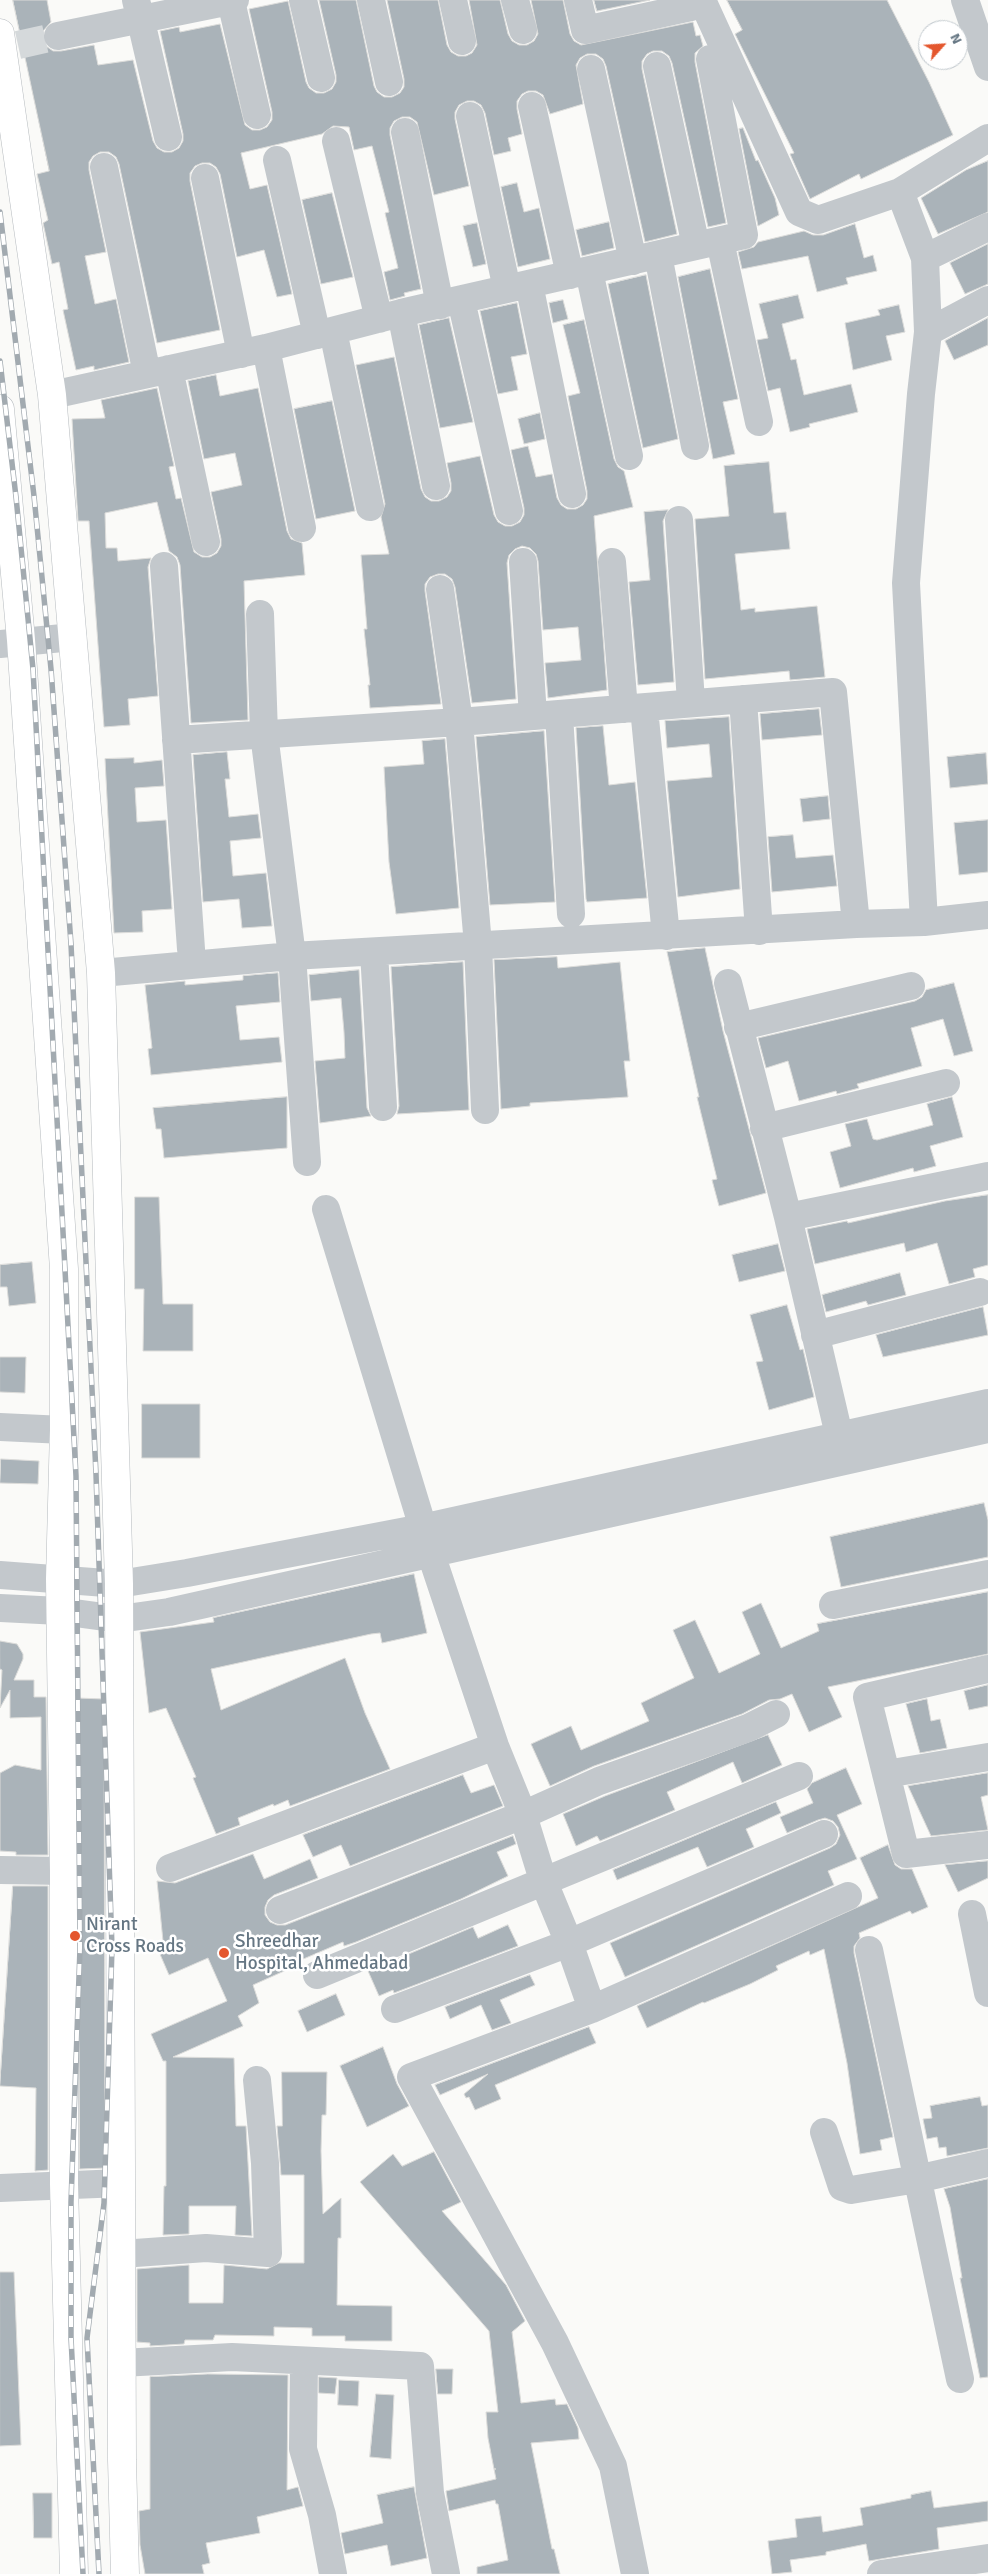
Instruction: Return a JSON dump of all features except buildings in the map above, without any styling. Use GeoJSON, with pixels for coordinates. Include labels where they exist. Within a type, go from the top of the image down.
{"type":"FeatureCollection","features":[{"type":"Feature","properties":{"kind":"main road"},"geometry":{"type":"LineString","coordinates":[[7,42],[6,109],[52,395],[101,973],[119,1584],[121,2363],[125,2574]]}},
{"type":"Feature","properties":{"kind":"main road"},"geometry":{"type":"LineString","coordinates":[[0,409],[10,642],[64,1269],[64,1430],[60,1578],[64,1871],[64,2184],[74,2574]]}},
{"type":"Feature","properties":{"kind":"street"},"geometry":{"type":"LineString","coordinates":[[303,0],[321,78]]}},
{"type":"Feature","properties":{"kind":"street"},"geometry":{"type":"LineString","coordinates":[[372,0],[389,82]]}},
{"type":"Feature","properties":{"kind":"street"},"geometry":{"type":"LineString","coordinates":[[453,0],[462,41]]}},
{"type":"Feature","properties":{"kind":"street"},"geometry":{"type":"LineString","coordinates":[[515,0],[523,30]]}},
{"type":"Feature","properties":{"kind":"street"},"geometry":{"type":"LineString","coordinates":[[578,0],[585,30],[697,4],[799,212],[818,220],[900,192],[988,138]]}},
{"type":"Feature","properties":{"kind":"street"},"geometry":{"type":"LineString","coordinates":[[965,0],[988,67]]}},
{"type":"Feature","properties":{"kind":"street"},"geometry":{"type":"LineString","coordinates":[[58,36],[138,10],[225,1],[257,115]]}},
{"type":"Feature","properties":{"kind":"street"},"geometry":{"type":"LineString","coordinates":[[138,10],[168,137]]}},
{"type":"Feature","properties":{"kind":"street"},"geometry":{"type":"LineString","coordinates":[[52,395],[254,351],[390,316],[744,235],[710,59]]}},
{"type":"Feature","properties":{"kind":"street"},"geometry":{"type":"LineString","coordinates":[[657,66],[760,422]]}},
{"type":"Feature","properties":{"kind":"street"},"geometry":{"type":"LineString","coordinates":[[590,69],[645,258],[695,446]]}},
{"type":"Feature","properties":{"kind":"street"},"geometry":{"type":"LineString","coordinates":[[532,106],[580,273],[628,456]]}},
{"type":"Feature","properties":{"kind":"street"},"geometry":{"type":"LineString","coordinates":[[470,116],[518,287],[572,494]]}},
{"type":"Feature","properties":{"kind":"street"},"geometry":{"type":"LineString","coordinates":[[405,132],[508,511]]}},
{"type":"Feature","properties":{"kind":"street"},"geometry":{"type":"LineString","coordinates":[[336,141],[390,316],[436,486]]}},
{"type":"Feature","properties":{"kind":"street"},"geometry":{"type":"LineString","coordinates":[[277,160],[325,333],[370,508]]}},
{"type":"Feature","properties":{"kind":"street"},"geometry":{"type":"LineString","coordinates":[[104,167],[158,372],[206,542]]}},
{"type":"Feature","properties":{"kind":"street"},"geometry":{"type":"LineString","coordinates":[[205,178],[302,528]]}},
{"type":"Feature","properties":{"kind":"street"},"geometry":{"type":"LineString","coordinates":[[900,192],[925,258],[928,332],[920,394],[906,583],[924,922]]}},
{"type":"Feature","properties":{"kind":"street"},"geometry":{"type":"LineString","coordinates":[[925,258],[988,227]]}},
{"type":"Feature","properties":{"kind":"street"},"geometry":{"type":"LineString","coordinates":[[928,332],[988,300]]}},
{"type":"Feature","properties":{"kind":"street"},"geometry":{"type":"LineString","coordinates":[[679,520],[691,702]]}},
{"type":"Feature","properties":{"kind":"street"},"geometry":{"type":"LineString","coordinates":[[523,562],[546,715],[571,914]]}},
{"type":"Feature","properties":{"kind":"street"},"geometry":{"type":"LineString","coordinates":[[612,562],[666,936]]}},
{"type":"Feature","properties":{"kind":"street"},"geometry":{"type":"LineString","coordinates":[[164,566],[191,949]]}},
{"type":"Feature","properties":{"kind":"street"},"geometry":{"type":"LineString","coordinates":[[440,589],[460,722],[478,945],[485,1110]]}},
{"type":"Feature","properties":{"kind":"street"},"geometry":{"type":"LineString","coordinates":[[260,614],[264,734],[292,956],[307,1162]]}},
{"type":"Feature","properties":{"kind":"street"},"geometry":{"type":"LineString","coordinates":[[10,642],[73,637]]}},
{"type":"Feature","properties":{"kind":"street"},"geometry":{"type":"LineString","coordinates":[[176,740],[460,722],[833,692],[856,924]]}},
{"type":"Feature","properties":{"kind":"street"},"geometry":{"type":"LineString","coordinates":[[743,699],[759,931]]}},
{"type":"Feature","properties":{"kind":"street"},"geometry":{"type":"LineString","coordinates":[[101,973],[292,956],[856,924],[924,922],[988,915]]}},
{"type":"Feature","properties":{"kind":"street"},"geometry":{"type":"LineString","coordinates":[[374,952],[383,1108]]}},
{"type":"Feature","properties":{"kind":"street"},"geometry":{"type":"LineString","coordinates":[[728,983],[788,1217],[839,1435]]}},
{"type":"Feature","properties":{"kind":"street"},"geometry":{"type":"LineString","coordinates":[[738,1027],[911,986]]}},
{"type":"Feature","properties":{"kind":"street"},"geometry":{"type":"LineString","coordinates":[[764,1128],[946,1083]]}},
{"type":"Feature","properties":{"kind":"street"},"geometry":{"type":"LineString","coordinates":[[788,1217],[988,1176]]}},
{"type":"Feature","properties":{"kind":"street"},"geometry":{"type":"LineString","coordinates":[[326,1209],[426,1541],[495,1746],[523,1815],[543,1880],[569,1943],[592,2009]]}},
{"type":"Feature","properties":{"kind":"street"},"geometry":{"type":"LineString","coordinates":[[815,1334],[980,1292]]}},
{"type":"Feature","properties":{"kind":"street"},"geometry":{"type":"LineString","coordinates":[[0,1608],[60,1611],[119,1619],[169,1612],[426,1541],[839,1435],[988,1403]]}},
{"type":"Feature","properties":{"kind":"street"},"geometry":{"type":"LineString","coordinates":[[0,1427],[64,1430]]}},
{"type":"Feature","properties":{"kind":"street"},"geometry":{"type":"LineString","coordinates":[[0,1575],[60,1578],[119,1584],[426,1541],[988,1429]]}},
{"type":"Feature","properties":{"kind":"street"},"geometry":{"type":"LineString","coordinates":[[833,1605],[988,1574]]}},
{"type":"Feature","properties":{"kind":"street"},"geometry":{"type":"LineString","coordinates":[[988,1669],[867,1697],[906,1854],[988,1845]]}},
{"type":"Feature","properties":{"kind":"street"},"geometry":{"type":"LineString","coordinates":[[280,1910],[523,1815],[599,1781],[748,1728],[776,1714]]}},
{"type":"Feature","properties":{"kind":"street"},"geometry":{"type":"LineString","coordinates":[[170,1868],[495,1746]]}},
{"type":"Feature","properties":{"kind":"street"},"geometry":{"type":"LineString","coordinates":[[886,1774],[988,1757]]}},
{"type":"Feature","properties":{"kind":"street"},"geometry":{"type":"LineString","coordinates":[[317,1975],[543,1880],[799,1776]]}},
{"type":"Feature","properties":{"kind":"street"},"geometry":{"type":"LineString","coordinates":[[395,2009],[569,1943],[824,1834]]}},
{"type":"Feature","properties":{"kind":"street"},"geometry":{"type":"LineString","coordinates":[[0,1870],[64,1871]]}},
{"type":"Feature","properties":{"kind":"street"},"geometry":{"type":"LineString","coordinates":[[635,2574],[613,2466],[555,2343],[411,2077],[592,2009],[848,1896]]}},
{"type":"Feature","properties":{"kind":"street"},"geometry":{"type":"LineString","coordinates":[[972,1914],[988,1993]]}},
{"type":"Feature","properties":{"kind":"street"},"geometry":{"type":"LineString","coordinates":[[869,1950],[960,2379]]}},
{"type":"Feature","properties":{"kind":"street"},"geometry":{"type":"LineString","coordinates":[[121,2254],[206,2248],[268,2253],[265,2164],[256,2080]]}},
{"type":"Feature","properties":{"kind":"street"},"geometry":{"type":"LineString","coordinates":[[824,2132],[842,2187],[850,2190],[917,2179],[988,2163]]}},
{"type":"Feature","properties":{"kind":"street"},"geometry":{"type":"LineString","coordinates":[[0,2188],[121,2183]]}},
{"type":"Feature","properties":{"kind":"street"},"geometry":{"type":"LineString","coordinates":[[121,2363],[232,2357],[420,2366],[430,2493],[446,2574]]}},
{"type":"Feature","properties":{"kind":"street"},"geometry":{"type":"LineString","coordinates":[[304,2361],[303,2449],[322,2515],[333,2574]]}},
{"type":"Feature","properties":{"kind":"street"},"geometry":{"type":"LineString","coordinates":[[881,2574],[988,2558]]}},
{"type":"Feature","properties":{"kind":"tunnel"},"geometry":{"type":"LineString","coordinates":[[18,45],[58,36]]}},
{"type":"Feature","properties":{"kind":"railway"},"geometry":{"type":"LineString","coordinates":[[0,212],[34,496],[51,669],[71,944],[96,1474],[112,1948],[104,2203],[87,2338],[99,2574]]}},
{"type":"Feature","properties":{"kind":"railway"},"geometry":{"type":"LineString","coordinates":[[0,361],[33,669],[76,1476],[80,1948],[71,2202],[71,2338],[83,2574]]}},
{"type":"Feature","properties":{"kind":"place","name":"Nirant Cross Roads"},"geometry":{"type":"Point","coordinates":[75,1936]}},
{"type":"Feature","properties":{"kind":"place","name":"Shreedhar Hospital, Ahmedabad"},"geometry":{"type":"Point","coordinates":[224,1953]}}]}
